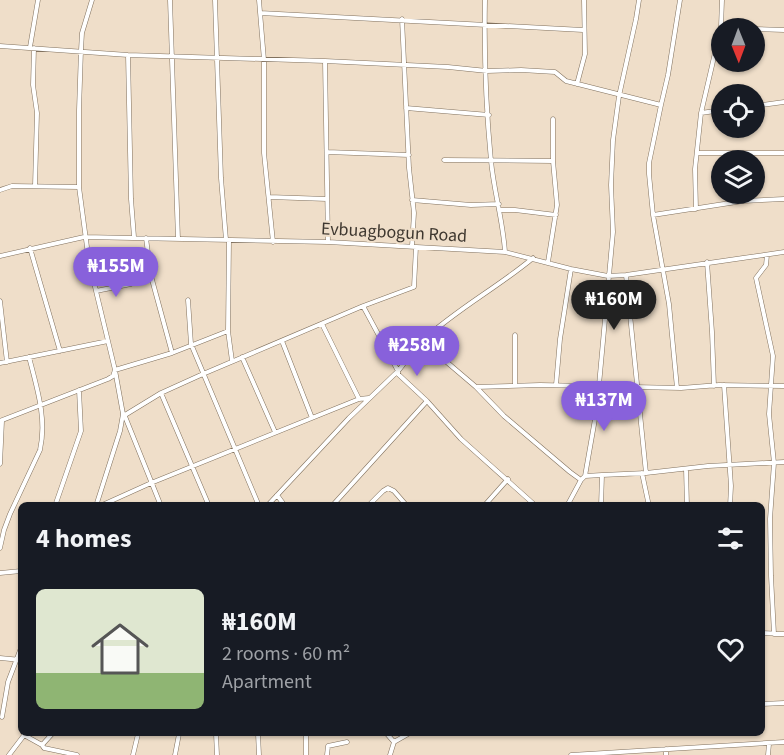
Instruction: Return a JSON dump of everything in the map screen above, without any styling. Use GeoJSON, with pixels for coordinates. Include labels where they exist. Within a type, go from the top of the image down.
{"type":"FeatureCollection","features":[{"type":"Feature","properties":{"kind":"street"},"geometry":{"type":"LineString","coordinates":[[36,186],[37,113],[33,85],[32,47],[38,0]]}},
{"type":"Feature","properties":{"kind":"street"},"geometry":{"type":"LineString","coordinates":[[92,0],[82,33],[81,50],[80,187],[84,237],[124,414],[159,502]]}},
{"type":"Feature","properties":{"kind":"street"},"geometry":{"type":"LineString","coordinates":[[170,0],[178,239]]}},
{"type":"Feature","properties":{"kind":"street"},"geometry":{"type":"LineString","coordinates":[[215,0],[221,178],[228,240],[228,331],[232,361]]}},
{"type":"Feature","properties":{"kind":"street"},"geometry":{"type":"LineString","coordinates":[[259,0],[264,60],[264,153],[273,242]]}},
{"type":"Feature","properties":{"kind":"street"},"geometry":{"type":"LineString","coordinates":[[485,0],[491,160],[505,252]]}},
{"type":"Feature","properties":{"kind":"street"},"geometry":{"type":"LineString","coordinates":[[577,84],[585,54],[584,0]]}},
{"type":"Feature","properties":{"kind":"street"},"geometry":{"type":"LineString","coordinates":[[569,502],[584,478],[600,385],[613,232],[611,185],[613,140],[619,96],[639,0]]}},
{"type":"Feature","properties":{"kind":"street"},"geometry":{"type":"LineString","coordinates":[[677,387],[669,304],[653,214],[649,163],[670,64],[680,0]]}},
{"type":"Feature","properties":{"kind":"street"},"geometry":{"type":"LineString","coordinates":[[721,18],[722,0]]}},
{"type":"Feature","properties":{"kind":"street"},"geometry":{"type":"LineString","coordinates":[[260,13],[485,23],[583,30]]}},
{"type":"Feature","properties":{"kind":"street"},"geometry":{"type":"LineString","coordinates":[[99,502],[124,414],[161,393],[232,361],[414,287],[414,213],[402,19]]}},
{"type":"Feature","properties":{"kind":"street"},"geometry":{"type":"LineString","coordinates":[[765,29],[784,30]]}},
{"type":"Feature","properties":{"kind":"street"},"geometry":{"type":"LineString","coordinates":[[0,46],[128,55],[325,61],[487,71],[555,72],[566,81],[661,105]]}},
{"type":"Feature","properties":{"kind":"street"},"geometry":{"type":"LineString","coordinates":[[128,55],[134,237]]}},
{"type":"Feature","properties":{"kind":"street"},"geometry":{"type":"LineString","coordinates":[[325,61],[328,242]]}},
{"type":"Feature","properties":{"kind":"street"},"geometry":{"type":"LineString","coordinates":[[696,209],[697,153],[701,113],[711,70]]}},
{"type":"Feature","properties":{"kind":"street"},"geometry":{"type":"LineString","coordinates":[[765,105],[784,102]]}},
{"type":"Feature","properties":{"kind":"street"},"geometry":{"type":"LineString","coordinates":[[406,108],[489,115]]}},
{"type":"Feature","properties":{"kind":"street"},"geometry":{"type":"LineString","coordinates":[[701,113],[711,112]]}},
{"type":"Feature","properties":{"kind":"street"},"geometry":{"type":"LineString","coordinates":[[548,262],[557,205],[553,161],[553,119]]}},
{"type":"Feature","properties":{"kind":"street"},"geometry":{"type":"LineString","coordinates":[[327,152],[409,155]]}},
{"type":"Feature","properties":{"kind":"street"},"geometry":{"type":"LineString","coordinates":[[697,153],[784,153]]}},
{"type":"Feature","properties":{"kind":"street"},"geometry":{"type":"LineString","coordinates":[[444,160],[553,161]]}},
{"type":"Feature","properties":{"kind":"street"},"geometry":{"type":"LineString","coordinates":[[0,190],[12,186],[80,187]]}},
{"type":"Feature","properties":{"kind":"street"},"geometry":{"type":"LineString","coordinates":[[269,197],[327,199]]}},
{"type":"Feature","properties":{"kind":"street"},"geometry":{"type":"LineString","coordinates":[[653,214],[743,201],[784,199]]}},
{"type":"Feature","properties":{"kind":"street"},"geometry":{"type":"LineString","coordinates":[[412,200],[471,205],[499,204]]}},
{"type":"Feature","properties":{"kind":"street"},"geometry":{"type":"LineString","coordinates":[[500,210],[556,215]]}},
{"type":"Feature","properties":{"kind":"street","name":"Evbuagbogun Road"},"geometry":{"type":"LineString","coordinates":[[0,256],[84,237],[328,242],[505,252],[608,276],[784,252]]}},
{"type":"Feature","properties":{"kind":"street"},"geometry":{"type":"LineString","coordinates":[[146,238],[151,276],[172,353]]}},
{"type":"Feature","properties":{"kind":"street"},"geometry":{"type":"LineString","coordinates":[[30,248],[60,351]]}},
{"type":"Feature","properties":{"kind":"street"},"geometry":{"type":"LineString","coordinates":[[767,255],[766,265],[756,278],[773,356],[769,414],[774,464],[770,519],[774,633]]}},
{"type":"Feature","properties":{"kind":"street"},"geometry":{"type":"LineString","coordinates":[[271,502],[369,398],[398,371],[422,341],[533,258]]}},
{"type":"Feature","properties":{"kind":"street"},"geometry":{"type":"LineString","coordinates":[[707,262],[714,386]]}},
{"type":"Feature","properties":{"kind":"street"},"geometry":{"type":"LineString","coordinates":[[556,385],[560,339],[571,269]]}},
{"type":"Feature","properties":{"kind":"street"},"geometry":{"type":"LineString","coordinates":[[626,275],[648,502]]}},
{"type":"Feature","properties":{"kind":"street"},"geometry":{"type":"LineString","coordinates":[[96,291],[131,284]]}},
{"type":"Feature","properties":{"kind":"street"},"geometry":{"type":"LineString","coordinates":[[188,300],[190,344],[256,502]]}},
{"type":"Feature","properties":{"kind":"street"},"geometry":{"type":"LineString","coordinates":[[0,301],[7,362]]}},
{"type":"Feature","properties":{"kind":"street"},"geometry":{"type":"LineString","coordinates":[[363,306],[398,374],[427,401],[461,439],[532,502]]}},
{"type":"Feature","properties":{"kind":"street"},"geometry":{"type":"LineString","coordinates":[[322,324],[343,371],[359,399]]}},
{"type":"Feature","properties":{"kind":"street"},"geometry":{"type":"LineString","coordinates":[[115,370],[172,353],[228,331]]}},
{"type":"Feature","properties":{"kind":"street"},"geometry":{"type":"LineString","coordinates":[[515,335],[515,385]]}},
{"type":"Feature","properties":{"kind":"street"},"geometry":{"type":"LineString","coordinates":[[0,363],[108,341]]}},
{"type":"Feature","properties":{"kind":"street"},"geometry":{"type":"LineString","coordinates":[[282,341],[312,418]]}},
{"type":"Feature","properties":{"kind":"street"},"geometry":{"type":"LineString","coordinates":[[422,341],[476,387],[512,423],[570,472],[584,478],[602,474],[784,462]]}},
{"type":"Feature","properties":{"kind":"street"},"geometry":{"type":"LineString","coordinates":[[0,548],[3,530],[42,441],[42,406],[29,357]]}},
{"type":"Feature","properties":{"kind":"street"},"geometry":{"type":"LineString","coordinates":[[242,357],[275,432]]}},
{"type":"Feature","properties":{"kind":"street"},"geometry":{"type":"LineString","coordinates":[[0,464],[1,421],[113,376],[115,370]]}},
{"type":"Feature","properties":{"kind":"street"},"geometry":{"type":"LineString","coordinates":[[476,387],[515,385],[784,386]]}},
{"type":"Feature","properties":{"kind":"street"},"geometry":{"type":"LineString","coordinates":[[724,385],[730,502]]}},
{"type":"Feature","properties":{"kind":"street"},"geometry":{"type":"LineString","coordinates":[[56,502],[81,431],[79,390]]}},
{"type":"Feature","properties":{"kind":"street"},"geometry":{"type":"LineString","coordinates":[[161,393],[207,502]]}},
{"type":"Feature","properties":{"kind":"street"},"geometry":{"type":"LineString","coordinates":[[107,502],[275,432],[359,399],[369,398]]}},
{"type":"Feature","properties":{"kind":"street"},"geometry":{"type":"LineString","coordinates":[[336,502],[427,401]]}},
{"type":"Feature","properties":{"kind":"street"},"geometry":{"type":"LineString","coordinates":[[686,469],[687,502]]}},
{"type":"Feature","properties":{"kind":"street"},"geometry":{"type":"LineString","coordinates":[[601,502],[602,474]]}},
{"type":"Feature","properties":{"kind":"street"},"geometry":{"type":"LineString","coordinates":[[488,502],[508,479]]}},
{"type":"Feature","properties":{"kind":"street"},"geometry":{"type":"LineString","coordinates":[[372,502],[388,488],[404,502]]}},
{"type":"Feature","properties":{"kind":"street"},"geometry":{"type":"LineString","coordinates":[[277,495],[282,502]]}},
{"type":"Feature","properties":{"kind":"street"},"geometry":{"type":"LineString","coordinates":[[0,573],[18,571]]}},
{"type":"Feature","properties":{"kind":"street"},"geometry":{"type":"LineString","coordinates":[[765,633],[784,634]]}},
{"type":"Feature","properties":{"kind":"street"},"geometry":{"type":"LineString","coordinates":[[0,658],[18,659]]}},
{"type":"Feature","properties":{"kind":"street"},"geometry":{"type":"LineString","coordinates":[[2,717],[8,682],[18,661]]}},
{"type":"Feature","properties":{"kind":"street"},"geometry":{"type":"LineString","coordinates":[[765,704],[784,703]]}},
{"type":"Feature","properties":{"kind":"street"},"geometry":{"type":"LineString","coordinates":[[9,755],[23,736]]}},
{"type":"Feature","properties":{"kind":"street"},"geometry":{"type":"LineString","coordinates":[[28,736],[43,746],[77,755]]}},
{"type":"Feature","properties":{"kind":"street"},"geometry":{"type":"LineString","coordinates":[[44,755],[43,746],[50,736]]}},
{"type":"Feature","properties":{"kind":"street"},"geometry":{"type":"LineString","coordinates":[[133,755],[138,736]]}},
{"type":"Feature","properties":{"kind":"street"},"geometry":{"type":"LineString","coordinates":[[175,755],[178,736]]}},
{"type":"Feature","properties":{"kind":"street"},"geometry":{"type":"LineString","coordinates":[[216,736],[218,755]]}},
{"type":"Feature","properties":{"kind":"street"},"geometry":{"type":"LineString","coordinates":[[258,736],[259,755]]}},
{"type":"Feature","properties":{"kind":"street"},"geometry":{"type":"LineString","coordinates":[[306,736],[306,755]]}},
{"type":"Feature","properties":{"kind":"street"},"geometry":{"type":"LineString","coordinates":[[389,736],[394,742]]}},
{"type":"Feature","properties":{"kind":"street"},"geometry":{"type":"LineString","coordinates":[[390,755],[394,742],[404,736]]}},
{"type":"Feature","properties":{"kind":"street"},"geometry":{"type":"LineString","coordinates":[[327,755],[328,746],[347,742]]}},
{"type":"Feature","properties":{"kind":"street"},"geometry":{"type":"LineString","coordinates":[[571,755],[784,742]]}},
{"type":"Feature","properties":{"kind":"street"},"geometry":{"type":"LineString","coordinates":[[768,755],[769,744]]}},
{"type":"Feature","properties":{"kind":"street"},"geometry":{"type":"LineString","coordinates":[[710,747],[711,755]]}},
{"type":"Feature","properties":{"kind":"street"},"geometry":{"type":"LineString","coordinates":[[666,749],[666,755]]}}]}
